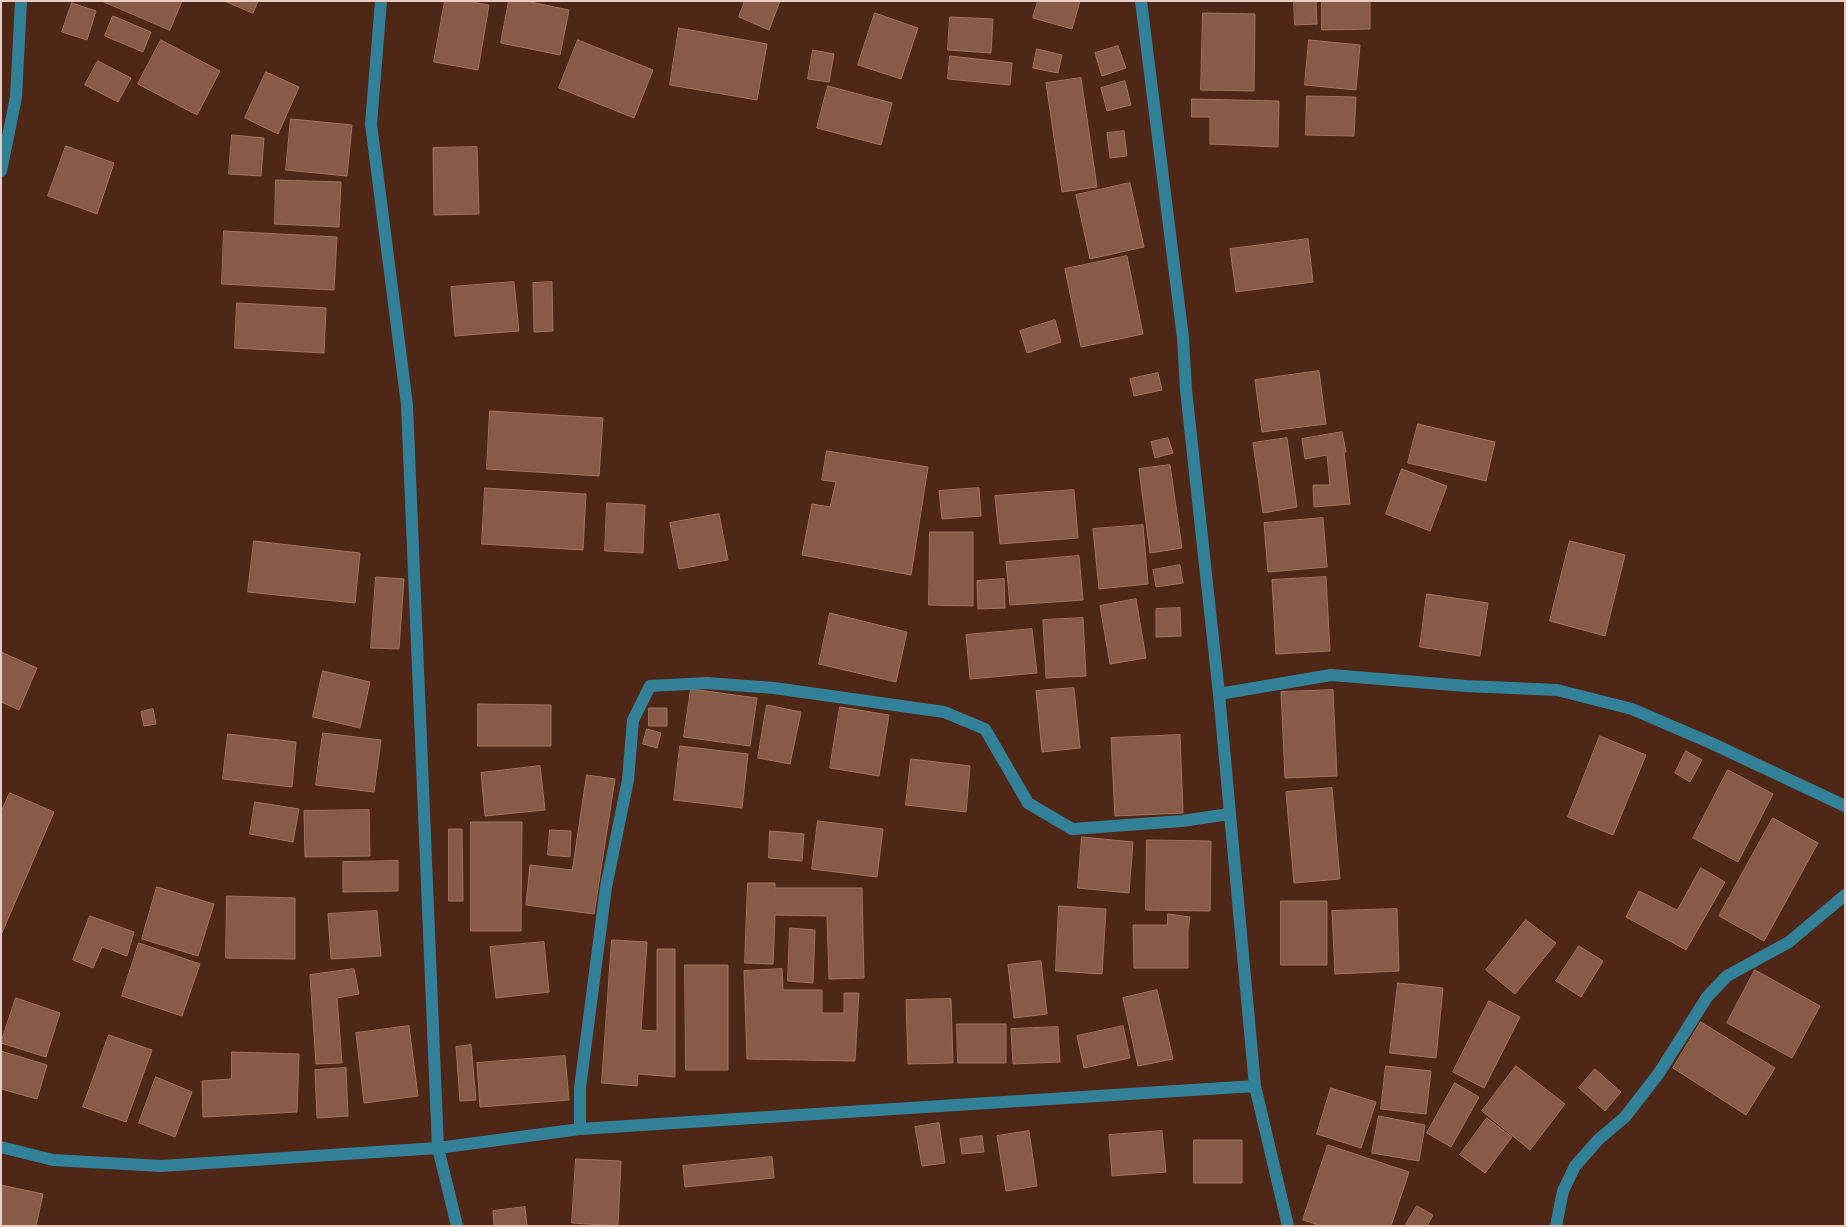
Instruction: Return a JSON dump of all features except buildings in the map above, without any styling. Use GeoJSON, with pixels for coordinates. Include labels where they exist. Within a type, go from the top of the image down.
{"type":"FeatureCollection","features":[{"type":"Feature","properties":{"kind":"street"},"geometry":{"type":"LineString","coordinates":[[1,171],[16,97],[21,1]]}},
{"type":"Feature","properties":{"kind":"street"},"geometry":{"type":"LineString","coordinates":[[381,1],[371,124],[406,405],[438,1148],[457,1226]]}},
{"type":"Feature","properties":{"kind":"street"},"geometry":{"type":"LineString","coordinates":[[1141,1],[1183,338],[1186,390],[1219,694],[1255,1086],[1288,1226]]}},
{"type":"Feature","properties":{"kind":"street"},"geometry":{"type":"LineString","coordinates":[[1219,694],[1331,675],[1466,686],[1557,690],[1632,710],[1712,743],[1845,806]]}},
{"type":"Feature","properties":{"kind":"street"},"geometry":{"type":"LineString","coordinates":[[580,1129],[580,1088],[606,887],[628,780],[633,720],[650,686],[707,683],[774,688],[944,712],[984,729],[1028,803],[1072,829],[1182,821],[1229,814]]}},
{"type":"Feature","properties":{"kind":"street"},"geometry":{"type":"LineString","coordinates":[[1556,1226],[1563,1191],[1575,1166],[1599,1139],[1625,1117],[1659,1073],[1707,997],[1727,976],[1789,942],[1845,896]]}},
{"type":"Feature","properties":{"kind":"street"},"geometry":{"type":"LineString","coordinates":[[1,1146],[52,1160],[161,1166],[438,1148],[580,1129],[1255,1086]]}}]}
